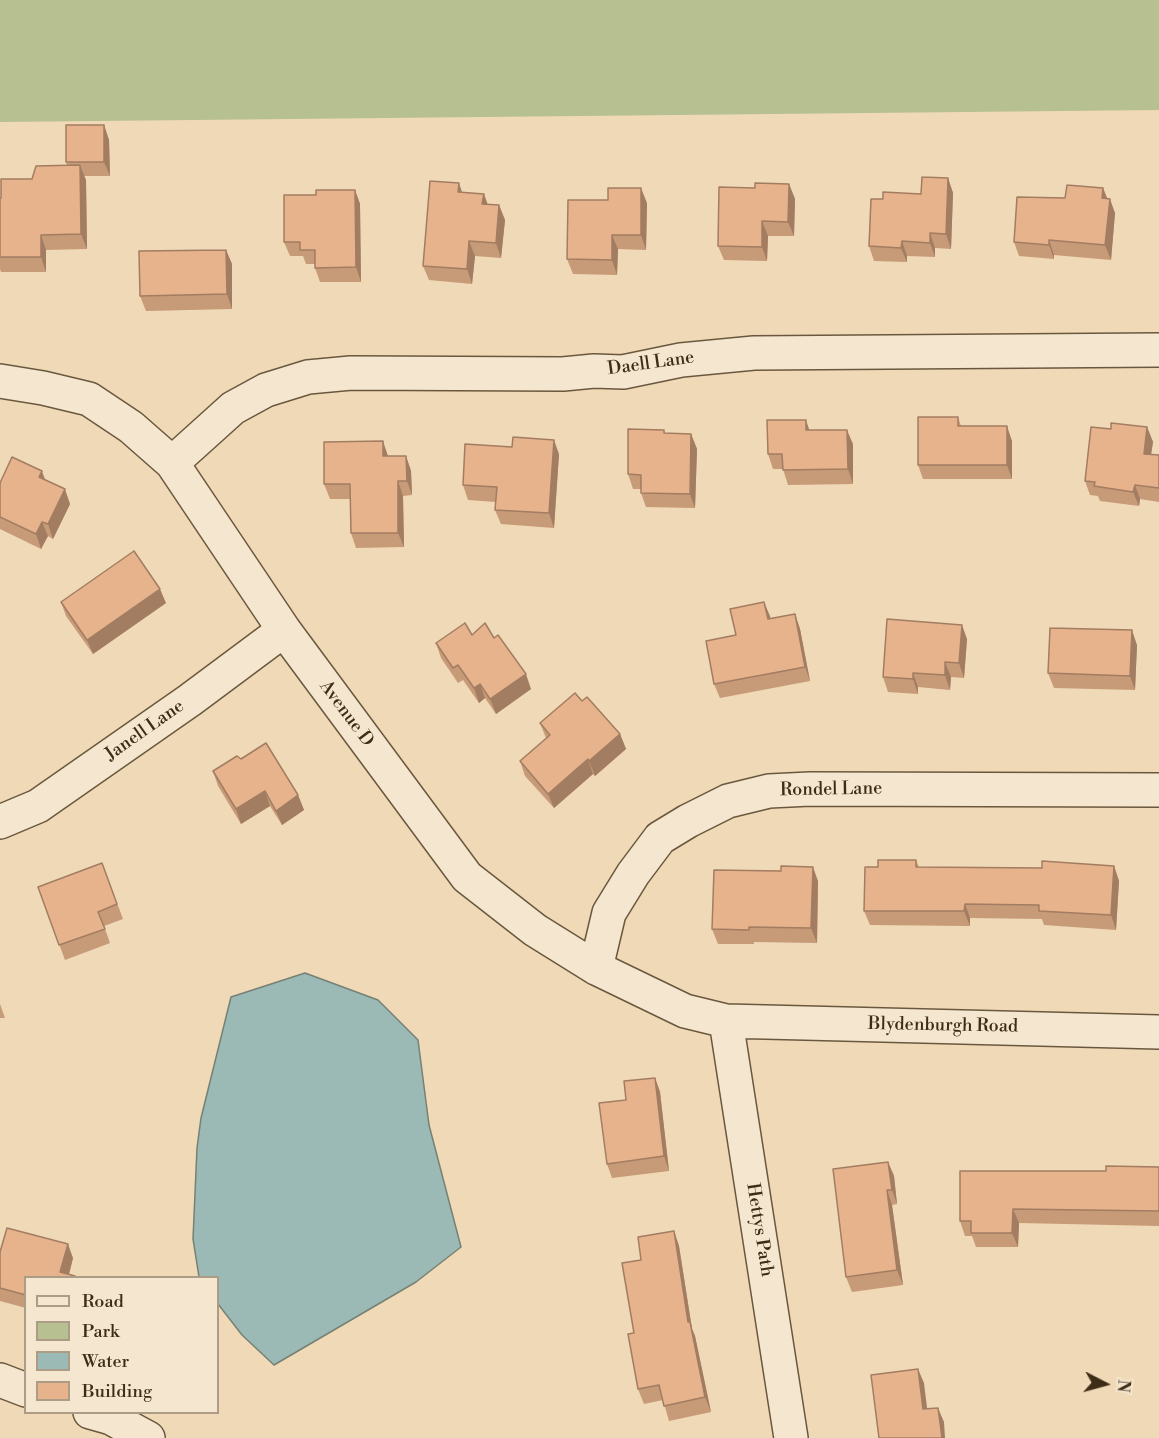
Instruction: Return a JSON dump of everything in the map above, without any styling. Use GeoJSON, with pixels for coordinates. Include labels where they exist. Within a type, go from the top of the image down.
{"type":"FeatureCollection","features":[{"type":"Feature","properties":{"kind":"street","name":"Daell Lane"},"geometry":{"type":"LineString","coordinates":[[172,463],[233,408],[266,390],[308,377],[351,373],[623,372],[681,360],[754,353],[1159,350]]}},
{"type":"Feature","properties":{"kind":"street","name":"Avenue D"},"geometry":{"type":"LineString","coordinates":[[0,381],[89,399],[131,427],[172,463],[284,630],[467,877],[535,930],[596,968],[685,1011],[726,1021]]}},
{"type":"Feature","properties":{"kind":"street","name":"Janell Lane"},"geometry":{"type":"LineString","coordinates":[[0,822],[38,806],[190,700],[284,630]]}},
{"type":"Feature","properties":{"kind":"street","name":"Rondel Lane"},"geometry":{"type":"LineString","coordinates":[[596,968],[609,914],[633,874],[660,838],[728,801],[769,791],[810,789],[1159,790]]}},
{"type":"Feature","properties":{"kind":"street","name":"Blydenburgh Road"},"geometry":{"type":"LineString","coordinates":[[726,1021],[1159,1032]]}},
{"type":"Feature","properties":{"kind":"street","name":"Hettys Path"},"geometry":{"type":"LineString","coordinates":[[726,1021],[791,1438]]}},
{"type":"Feature","properties":{"kind":"street"},"geometry":{"type":"LineString","coordinates":[[94,1414],[111,1418],[148,1438]]}},
{"type":"Feature","properties":{"kind":"green space"},"geometry":{"type":"Polygon","coordinates":[[[0,0],[1159,0],[1159,110],[0,122],[0,0]]]}},
{"type":"Feature","properties":{"kind":"water"},"geometry":{"type":"Polygon","coordinates":[[[305,973],[378,1000],[418,1040],[429,1125],[461,1247],[416,1282],[274,1365],[242,1335],[219,1305],[219,1276],[199,1276],[193,1239],[197,1148],[201,1118],[231,997],[305,973]]]}},
{"type":"Feature","properties":{"kind":"building"},"geometry":{"type":"Polygon","coordinates":[[[66,125],[104,125],[104,162],[66,162],[66,125]]]}},
{"type":"Feature","properties":{"kind":"building"},"geometry":{"type":"Polygon","coordinates":[[[80,165],[81,234],[41,235],[41,257],[0,257],[1,179],[32,179],[36,166],[80,165]]]}},
{"type":"Feature","properties":{"kind":"building"},"geometry":{"type":"Polygon","coordinates":[[[922,177],[948,178],[946,234],[930,233],[930,243],[902,241],[901,248],[869,246],[871,199],[883,199],[883,192],[921,194],[922,177]]]}},
{"type":"Feature","properties":{"kind":"building"},"geometry":{"type":"Polygon","coordinates":[[[430,181],[459,183],[458,192],[484,194],[482,204],[499,205],[496,243],[469,241],[467,269],[423,266],[430,181]]]}},
{"type":"Feature","properties":{"kind":"building"},"geometry":{"type":"Polygon","coordinates":[[[755,183],[789,184],[788,222],[762,221],[762,247],[718,246],[719,187],[755,188],[755,183]]]}},
{"type":"Feature","properties":{"kind":"building"},"geometry":{"type":"Polygon","coordinates":[[[1067,185],[1103,188],[1102,198],[1110,199],[1105,245],[1049,240],[1049,245],[1014,242],[1017,197],[1065,198],[1067,185]]]}},
{"type":"Feature","properties":{"kind":"building"},"geometry":{"type":"Polygon","coordinates":[[[608,188],[641,188],[641,235],[612,235],[612,260],[567,259],[568,200],[608,200],[608,188]]]}},
{"type":"Feature","properties":{"kind":"building"},"geometry":{"type":"Polygon","coordinates":[[[316,190],[355,190],[356,267],[315,268],[315,250],[300,250],[300,242],[284,242],[284,195],[316,195],[316,190]]]}},
{"type":"Feature","properties":{"kind":"building"},"geometry":{"type":"Polygon","coordinates":[[[226,250],[227,294],[140,296],[139,251],[226,250]]]}},
{"type":"Feature","properties":{"kind":"building"},"geometry":{"type":"Polygon","coordinates":[[[918,417],[958,417],[958,426],[1007,426],[1007,465],[918,465],[918,417]]]}},
{"type":"Feature","properties":{"kind":"building"},"geometry":{"type":"Polygon","coordinates":[[[767,420],[806,420],[806,430],[847,430],[848,469],[783,470],[782,454],[768,454],[767,420]]]}},
{"type":"Feature","properties":{"kind":"building"},"geometry":{"type":"Polygon","coordinates":[[[1111,423],[1147,427],[1144,454],[1159,455],[1159,488],[1135,485],[1133,492],[1094,486],[1095,482],[1085,481],[1091,427],[1111,429],[1111,423]]]}},
{"type":"Feature","properties":{"kind":"building"},"geometry":{"type":"Polygon","coordinates":[[[628,429],[664,430],[664,433],[691,434],[690,494],[641,493],[641,475],[628,474],[628,429]]]}},
{"type":"Feature","properties":{"kind":"building"},"geometry":{"type":"Polygon","coordinates":[[[513,437],[554,440],[549,513],[495,510],[497,487],[463,485],[465,444],[512,447],[513,437]]]}},
{"type":"Feature","properties":{"kind":"building"},"geometry":{"type":"Polygon","coordinates":[[[383,441],[383,456],[406,456],[407,481],[398,481],[398,533],[351,533],[350,484],[324,484],[324,442],[383,441]]]}},
{"type":"Feature","properties":{"kind":"building"},"geometry":{"type":"Polygon","coordinates":[[[12,457],[42,471],[39,477],[65,489],[48,524],[42,522],[36,534],[0,517],[0,483],[12,457]]]}},
{"type":"Feature","properties":{"kind":"building"},"geometry":{"type":"Polygon","coordinates":[[[134,551],[160,589],[87,640],[61,602],[134,551]]]}},
{"type":"Feature","properties":{"kind":"building"},"geometry":{"type":"Polygon","coordinates":[[[764,602],[768,619],[795,614],[805,667],[714,684],[706,641],[736,635],[730,609],[764,602]]]}},
{"type":"Feature","properties":{"kind":"building"},"geometry":{"type":"Polygon","coordinates":[[[887,619],[962,625],[959,663],[945,662],[945,675],[913,673],[913,679],[883,677],[887,619]]]}},
{"type":"Feature","properties":{"kind":"building"},"geometry":{"type":"Polygon","coordinates":[[[465,623],[472,635],[485,623],[494,638],[498,635],[526,674],[490,699],[480,684],[474,688],[458,665],[453,668],[436,643],[465,623]]]}},
{"type":"Feature","properties":{"kind":"building"},"geometry":{"type":"Polygon","coordinates":[[[1050,628],[1132,630],[1130,676],[1048,673],[1050,628]]]}},
{"type":"Feature","properties":{"kind":"building"},"geometry":{"type":"Polygon","coordinates":[[[575,693],[582,701],[587,697],[620,734],[548,794],[520,761],[550,735],[540,723],[575,693]]]}},
{"type":"Feature","properties":{"kind":"building"},"geometry":{"type":"Polygon","coordinates":[[[266,743],[298,795],[276,811],[265,791],[236,809],[213,771],[237,756],[241,759],[266,743]]]}},
{"type":"Feature","properties":{"kind":"building"},"geometry":{"type":"Polygon","coordinates":[[[878,860],[916,860],[916,867],[1042,868],[1042,861],[1114,866],[1111,915],[1039,911],[1039,905],[965,904],[964,911],[864,911],[865,867],[878,867],[878,860]]]}},
{"type":"Feature","properties":{"kind":"building"},"geometry":{"type":"Polygon","coordinates":[[[102,863],[117,904],[98,912],[105,929],[59,945],[38,887],[102,863]]]}},
{"type":"Feature","properties":{"kind":"building"},"geometry":{"type":"Polygon","coordinates":[[[781,866],[813,867],[811,928],[712,929],[714,870],[781,871],[781,866]]]}},
{"type":"Feature","properties":{"kind":"building"},"geometry":{"type":"Polygon","coordinates":[[[655,1078],[664,1156],[607,1164],[599,1103],[626,1100],[624,1081],[655,1078]]]}},
{"type":"Feature","properties":{"kind":"building"},"geometry":{"type":"Polygon","coordinates":[[[888,1162],[892,1190],[887,1190],[897,1270],[846,1277],[833,1169],[888,1162]]]}},
{"type":"Feature","properties":{"kind":"building"},"geometry":{"type":"Polygon","coordinates":[[[1106,1166],[1159,1167],[1159,1211],[1013,1209],[1012,1233],[971,1233],[971,1221],[960,1221],[960,1171],[1106,1171],[1106,1166]]]}},
{"type":"Feature","properties":{"kind":"building"},"geometry":{"type":"Polygon","coordinates":[[[7,1228],[68,1244],[60,1272],[75,1276],[24,1276],[24,1294],[0,1288],[0,1252],[7,1228]]]}},
{"type":"Feature","properties":{"kind":"building"},"geometry":{"type":"Polygon","coordinates":[[[674,1231],[688,1322],[690,1322],[705,1397],[664,1406],[659,1385],[638,1389],[628,1334],[634,1333],[622,1263],[641,1260],[638,1237],[674,1231]]]}},
{"type":"Feature","properties":{"kind":"building"},"geometry":{"type":"Polygon","coordinates":[[[918,1369],[923,1409],[938,1408],[942,1438],[879,1438],[871,1375],[918,1369]]]}}]}
